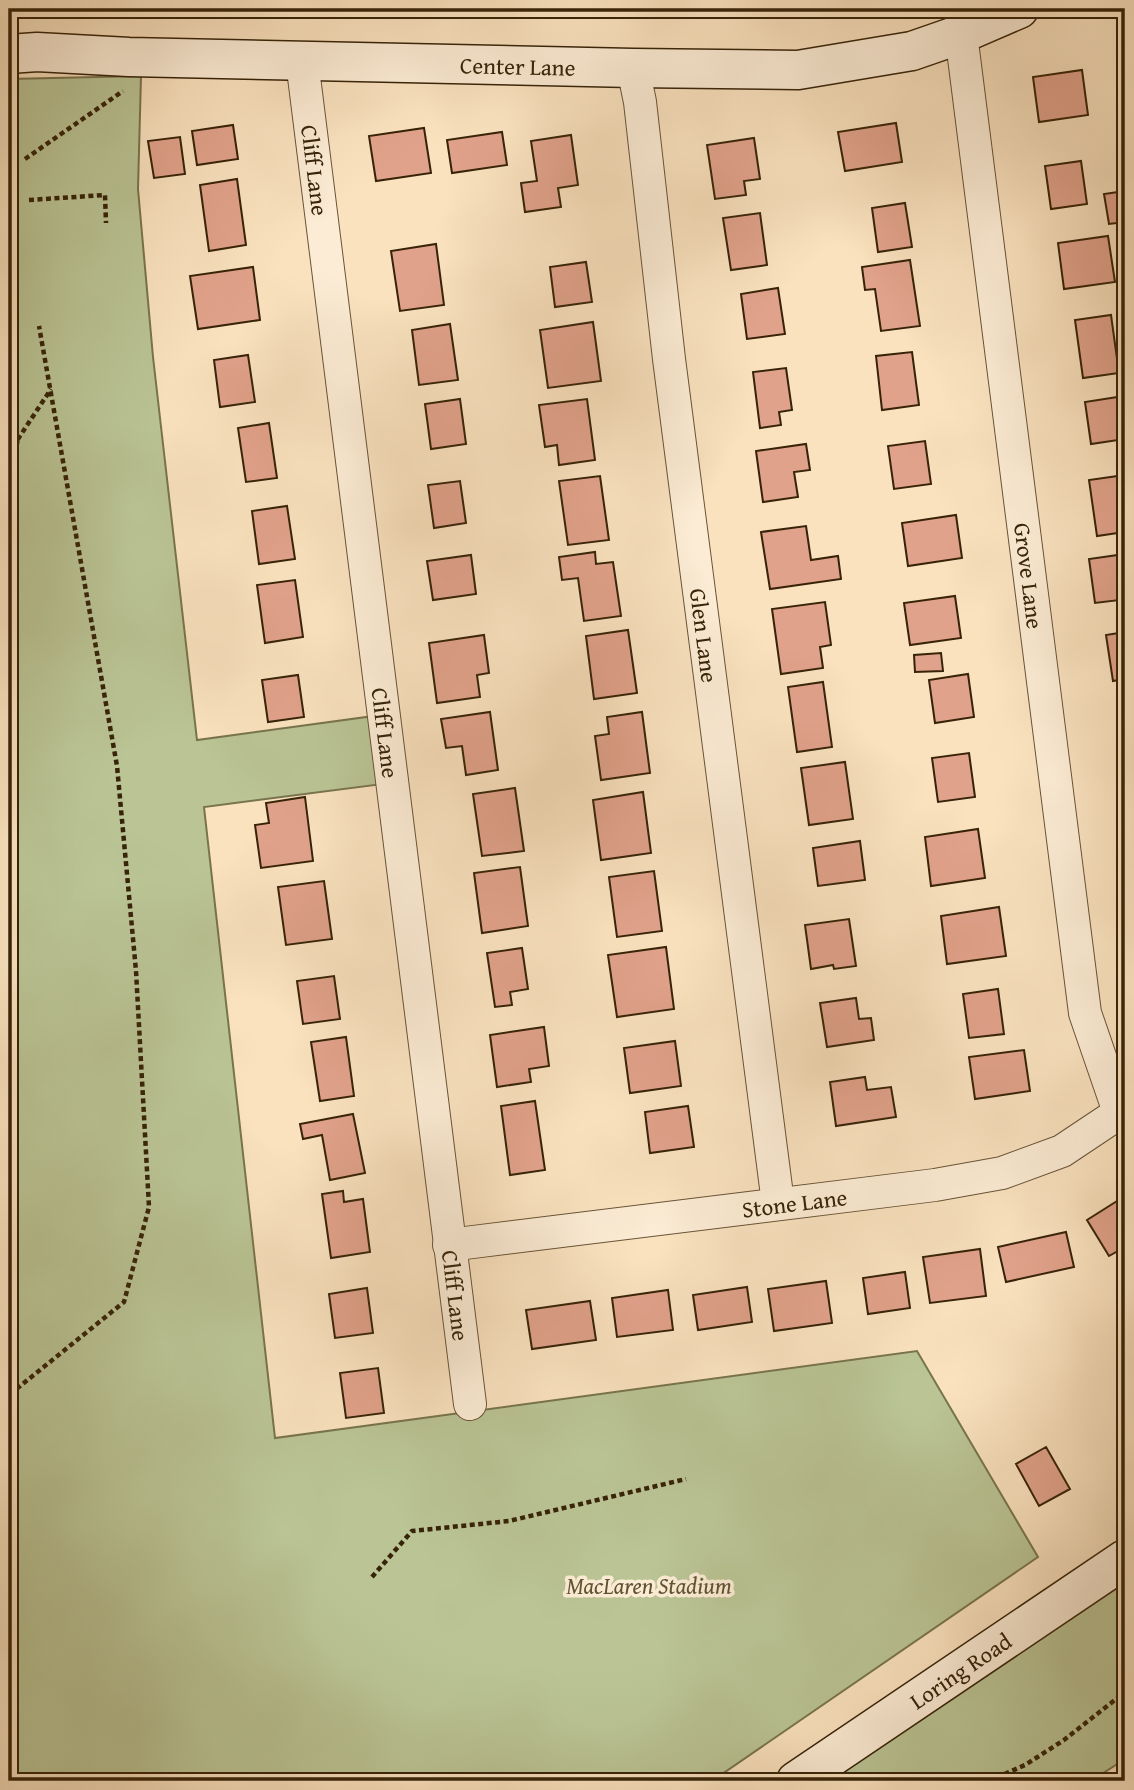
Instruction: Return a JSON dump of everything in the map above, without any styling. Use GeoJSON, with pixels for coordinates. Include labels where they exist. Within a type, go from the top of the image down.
{"type":"FeatureCollection","features":[{"type":"Feature","properties":{"kind":"street","name":"Center Lane"},"geometry":{"type":"LineString","coordinates":[[9,54],[37,52],[129,57],[798,70],[912,51],[1019,9]]}},
{"type":"Feature","properties":{"kind":"street","name":"Grove Lane"},"geometry":{"type":"LineString","coordinates":[[961,34],[1085,1013],[1122,1110]]}},
{"type":"Feature","properties":{"kind":"street","name":"Cliff Lane"},"geometry":{"type":"LineString","coordinates":[[302,61],[470,1404]]}},
{"type":"Feature","properties":{"kind":"street","name":"Glen Lane"},"geometry":{"type":"LineString","coordinates":[[633,68],[640,102],[669,359],[778,1203]]}},
{"type":"Feature","properties":{"kind":"street","name":"Stone Lane"},"geometry":{"type":"LineString","coordinates":[[450,1245],[935,1185],[1002,1173],[1062,1151],[1122,1110]]}},
{"type":"Feature","properties":{"kind":"street","name":"Loring Road"},"geometry":{"type":"LineString","coordinates":[[796,1781],[1125,1559]]}},
{"type":"Feature","properties":{"kind":"path"},"geometry":{"type":"LineString","coordinates":[[25,159],[127,88],[129,57]]}},
{"type":"Feature","properties":{"kind":"path"},"geometry":{"type":"LineString","coordinates":[[29,200],[105,195],[106,223]]}},
{"type":"Feature","properties":{"kind":"path"},"geometry":{"type":"LineString","coordinates":[[9,1392],[14,1391],[124,1302],[149,1206],[136,971],[117,766],[39,326]]}},
{"type":"Feature","properties":{"kind":"path"},"geometry":{"type":"LineString","coordinates":[[9,479],[18,439],[51,388]]}},
{"type":"Feature","properties":{"kind":"path"},"geometry":{"type":"LineString","coordinates":[[9,438],[18,439]]}},
{"type":"Feature","properties":{"kind":"path"},"geometry":{"type":"LineString","coordinates":[[372,1577],[412,1531],[509,1521],[686,1479]]}},
{"type":"Feature","properties":{"kind":"path"},"geometry":{"type":"LineString","coordinates":[[989,1781],[1025,1765],[1064,1740],[1125,1692]]}},
{"type":"Feature","properties":{"kind":"green space","name":"MacLaren Stadium"},"geometry":{"type":"Polygon","coordinates":[[[141,76],[138,189],[153,357],[197,740],[374,716],[383,784],[204,807],[275,1438],[917,1351],[1038,1557],[712,1781],[9,1781],[9,79],[141,76]]]}},
{"type":"Feature","properties":{"kind":"green space"},"geometry":{"type":"Polygon","coordinates":[[[1125,1570],[1125,1759],[1091,1781],[820,1781],[1125,1570]]]}},
{"type":"Feature","properties":{"kind":"building"},"geometry":{"type":"Polygon","coordinates":[[[1082,70],[1088,115],[1039,122],[1033,77],[1082,70]]]}},
{"type":"Feature","properties":{"kind":"building"},"geometry":{"type":"Polygon","coordinates":[[[896,123],[902,162],[845,171],[838,132],[896,123]]]}},
{"type":"Feature","properties":{"kind":"building"},"geometry":{"type":"Polygon","coordinates":[[[233,125],[238,159],[197,165],[192,131],[233,125]]]}},
{"type":"Feature","properties":{"kind":"building"},"geometry":{"type":"Polygon","coordinates":[[[424,128],[431,173],[376,181],[369,136],[424,128]]]}},
{"type":"Feature","properties":{"kind":"building"},"geometry":{"type":"Polygon","coordinates":[[[502,132],[507,165],[452,173],[447,140],[502,132]]]}},
{"type":"Feature","properties":{"kind":"building"},"geometry":{"type":"Polygon","coordinates":[[[571,135],[578,185],[558,188],[561,207],[525,212],[521,183],[537,181],[531,141],[571,135]]]}},
{"type":"Feature","properties":{"kind":"building"},"geometry":{"type":"Polygon","coordinates":[[[180,137],[185,174],[154,178],[148,141],[180,137]]]}},
{"type":"Feature","properties":{"kind":"building"},"geometry":{"type":"Polygon","coordinates":[[[754,138],[760,179],[744,181],[746,195],[715,199],[707,145],[754,138]]]}},
{"type":"Feature","properties":{"kind":"building"},"geometry":{"type":"Polygon","coordinates":[[[1081,161],[1087,204],[1051,209],[1045,166],[1081,161]]]}},
{"type":"Feature","properties":{"kind":"building"},"geometry":{"type":"Polygon","coordinates":[[[237,179],[246,245],[209,251],[200,185],[237,179]]]}},
{"type":"Feature","properties":{"kind":"building"},"geometry":{"type":"Polygon","coordinates":[[[1125,191],[1125,222],[1109,224],[1104,194],[1125,191]]]}},
{"type":"Feature","properties":{"kind":"building"},"geometry":{"type":"Polygon","coordinates":[[[905,203],[912,247],[878,252],[872,208],[905,203]]]}},
{"type":"Feature","properties":{"kind":"building"},"geometry":{"type":"Polygon","coordinates":[[[760,213],[767,265],[731,270],[723,218],[760,213]]]}},
{"type":"Feature","properties":{"kind":"building"},"geometry":{"type":"Polygon","coordinates":[[[1108,236],[1115,282],[1064,289],[1058,243],[1108,236]]]}},
{"type":"Feature","properties":{"kind":"building"},"geometry":{"type":"Polygon","coordinates":[[[436,244],[444,305],[400,311],[391,251],[436,244]]]}},
{"type":"Feature","properties":{"kind":"building"},"geometry":{"type":"Polygon","coordinates":[[[910,260],[920,326],[881,331],[875,289],[865,290],[862,267],[910,260]]]}},
{"type":"Feature","properties":{"kind":"building"},"geometry":{"type":"Polygon","coordinates":[[[586,262],[592,302],[555,307],[550,267],[586,262]]]}},
{"type":"Feature","properties":{"kind":"building"},"geometry":{"type":"Polygon","coordinates":[[[253,267],[260,320],[198,329],[190,276],[253,267]]]}},
{"type":"Feature","properties":{"kind":"building"},"geometry":{"type":"Polygon","coordinates":[[[778,288],[785,334],[747,339],[741,294],[778,288]]]}},
{"type":"Feature","properties":{"kind":"building"},"geometry":{"type":"Polygon","coordinates":[[[1111,315],[1119,373],[1083,378],[1075,320],[1111,315]]]}},
{"type":"Feature","properties":{"kind":"building"},"geometry":{"type":"Polygon","coordinates":[[[593,322],[601,381],[548,388],[540,330],[593,322]]]}},
{"type":"Feature","properties":{"kind":"building"},"geometry":{"type":"Polygon","coordinates":[[[450,324],[458,380],[419,385],[412,330],[450,324]]]}},
{"type":"Feature","properties":{"kind":"building"},"geometry":{"type":"Polygon","coordinates":[[[912,352],[919,405],[882,410],[876,356],[912,352]]]}},
{"type":"Feature","properties":{"kind":"building"},"geometry":{"type":"Polygon","coordinates":[[[248,355],[255,402],[220,407],[214,360],[248,355]]]}},
{"type":"Feature","properties":{"kind":"building"},"geometry":{"type":"Polygon","coordinates":[[[786,368],[792,410],[779,412],[781,425],[760,428],[753,372],[786,368]]]}},
{"type":"Feature","properties":{"kind":"building"},"geometry":{"type":"Polygon","coordinates":[[[1124,396],[1125,439],[1091,444],[1085,402],[1124,396]]]}},
{"type":"Feature","properties":{"kind":"building"},"geometry":{"type":"Polygon","coordinates":[[[460,399],[466,444],[431,449],[425,404],[460,399]]]}},
{"type":"Feature","properties":{"kind":"building"},"geometry":{"type":"Polygon","coordinates":[[[587,399],[595,460],[559,465],[557,445],[545,447],[539,405],[587,399]]]}},
{"type":"Feature","properties":{"kind":"building"},"geometry":{"type":"Polygon","coordinates":[[[269,423],[277,478],[246,482],[238,428],[269,423]]]}},
{"type":"Feature","properties":{"kind":"building"},"geometry":{"type":"Polygon","coordinates":[[[925,441],[931,484],[894,489],[888,446],[925,441]]]}},
{"type":"Feature","properties":{"kind":"building"},"geometry":{"type":"Polygon","coordinates":[[[806,444],[810,470],[794,472],[798,497],[763,502],[756,451],[806,444]]]}},
{"type":"Feature","properties":{"kind":"building"},"geometry":{"type":"Polygon","coordinates":[[[1125,475],[1125,532],[1097,536],[1089,480],[1125,475]]]}},
{"type":"Feature","properties":{"kind":"building"},"geometry":{"type":"Polygon","coordinates":[[[600,476],[609,540],[568,545],[559,481],[600,476]]]}},
{"type":"Feature","properties":{"kind":"building"},"geometry":{"type":"Polygon","coordinates":[[[460,481],[466,523],[434,528],[428,485],[460,481]]]}},
{"type":"Feature","properties":{"kind":"building"},"geometry":{"type":"Polygon","coordinates":[[[287,506],[295,559],[259,564],[252,511],[287,506]]]}},
{"type":"Feature","properties":{"kind":"building"},"geometry":{"type":"Polygon","coordinates":[[[956,515],[962,558],[908,566],[902,523],[956,515]]]}},
{"type":"Feature","properties":{"kind":"building"},"geometry":{"type":"Polygon","coordinates":[[[806,526],[811,560],[838,556],[841,579],[770,589],[761,532],[806,526]]]}},
{"type":"Feature","properties":{"kind":"building"},"geometry":{"type":"Polygon","coordinates":[[[595,552],[596,564],[613,562],[621,616],[584,621],[578,578],[562,580],[559,557],[595,552]]]}},
{"type":"Feature","properties":{"kind":"building"},"geometry":{"type":"Polygon","coordinates":[[[1125,554],[1125,615],[1121,616],[1119,600],[1095,603],[1089,559],[1125,554]]]}},
{"type":"Feature","properties":{"kind":"building"},"geometry":{"type":"Polygon","coordinates":[[[471,555],[476,594],[433,600],[427,561],[471,555]]]}},
{"type":"Feature","properties":{"kind":"building"},"geometry":{"type":"Polygon","coordinates":[[[295,580],[303,637],[265,643],[257,585],[295,580]]]}},
{"type":"Feature","properties":{"kind":"building"},"geometry":{"type":"Polygon","coordinates":[[[955,596],[961,638],[910,645],[904,603],[955,596]]]}},
{"type":"Feature","properties":{"kind":"building"},"geometry":{"type":"Polygon","coordinates":[[[825,602],[831,645],[820,647],[823,668],[781,674],[772,609],[825,602]]]}},
{"type":"Feature","properties":{"kind":"building"},"geometry":{"type":"Polygon","coordinates":[[[628,630],[637,693],[594,699],[586,636],[628,630]]]}},
{"type":"Feature","properties":{"kind":"building"},"geometry":{"type":"Polygon","coordinates":[[[1125,632],[1125,679],[1113,681],[1106,635],[1125,632]]]}},
{"type":"Feature","properties":{"kind":"building"},"geometry":{"type":"Polygon","coordinates":[[[484,635],[489,673],[477,675],[480,697],[437,703],[429,643],[484,635]]]}},
{"type":"Feature","properties":{"kind":"building"},"geometry":{"type":"Polygon","coordinates":[[[941,653],[943,671],[915,672],[914,655],[941,653]]]}},
{"type":"Feature","properties":{"kind":"building"},"geometry":{"type":"Polygon","coordinates":[[[968,674],[974,717],[935,723],[929,680],[968,674]]]}},
{"type":"Feature","properties":{"kind":"building"},"geometry":{"type":"Polygon","coordinates":[[[298,675],[304,717],[268,722],[262,680],[298,675]]]}},
{"type":"Feature","properties":{"kind":"building"},"geometry":{"type":"Polygon","coordinates":[[[823,682],[832,747],[797,752],[788,687],[823,682]]]}},
{"type":"Feature","properties":{"kind":"building"},"geometry":{"type":"Polygon","coordinates":[[[490,712],[498,770],[466,775],[462,746],[446,748],[441,719],[490,712]]]}},
{"type":"Feature","properties":{"kind":"building"},"geometry":{"type":"Polygon","coordinates":[[[642,712],[650,773],[601,780],[595,736],[609,734],[607,717],[642,712]]]}},
{"type":"Feature","properties":{"kind":"building"},"geometry":{"type":"Polygon","coordinates":[[[1125,716],[1125,774],[1124,774],[1117,717],[1125,716]]]}},
{"type":"Feature","properties":{"kind":"building"},"geometry":{"type":"Polygon","coordinates":[[[969,753],[975,797],[938,802],[932,758],[969,753]]]}},
{"type":"Feature","properties":{"kind":"building"},"geometry":{"type":"Polygon","coordinates":[[[845,762],[853,819],[809,825],[801,768],[845,762]]]}},
{"type":"Feature","properties":{"kind":"building"},"geometry":{"type":"Polygon","coordinates":[[[515,788],[524,851],[482,856],[473,794],[515,788]]]}},
{"type":"Feature","properties":{"kind":"building"},"geometry":{"type":"Polygon","coordinates":[[[643,792],[651,853],[601,860],[593,800],[643,792]]]}},
{"type":"Feature","properties":{"kind":"building"},"geometry":{"type":"Polygon","coordinates":[[[305,797],[313,861],[261,868],[255,825],[269,823],[266,803],[305,797]]]}},
{"type":"Feature","properties":{"kind":"building"},"geometry":{"type":"Polygon","coordinates":[[[978,829],[985,878],[931,886],[925,837],[978,829]]]}},
{"type":"Feature","properties":{"kind":"building"},"geometry":{"type":"Polygon","coordinates":[[[860,841],[865,880],[818,886],[813,848],[860,841]]]}},
{"type":"Feature","properties":{"kind":"building"},"geometry":{"type":"Polygon","coordinates":[[[520,867],[528,926],[482,933],[474,873],[520,867]]]}},
{"type":"Feature","properties":{"kind":"building"},"geometry":{"type":"Polygon","coordinates":[[[654,871],[662,931],[617,937],[609,877],[654,871]]]}},
{"type":"Feature","properties":{"kind":"building"},"geometry":{"type":"Polygon","coordinates":[[[324,881],[332,939],[286,945],[278,887],[324,881]]]}},
{"type":"Feature","properties":{"kind":"building"},"geometry":{"type":"Polygon","coordinates":[[[999,907],[1006,956],[947,964],[941,916],[999,907]]]}},
{"type":"Feature","properties":{"kind":"building"},"geometry":{"type":"Polygon","coordinates":[[[849,919],[856,966],[834,969],[833,965],[811,969],[805,925],[849,919]]]}},
{"type":"Feature","properties":{"kind":"building"},"geometry":{"type":"Polygon","coordinates":[[[666,947],[674,1009],[617,1017],[608,955],[666,947]]]}},
{"type":"Feature","properties":{"kind":"building"},"geometry":{"type":"Polygon","coordinates":[[[522,948],[528,989],[510,992],[512,1005],[495,1007],[487,953],[522,948]]]}},
{"type":"Feature","properties":{"kind":"building"},"geometry":{"type":"Polygon","coordinates":[[[334,976],[340,1019],[303,1024],[297,981],[334,976]]]}},
{"type":"Feature","properties":{"kind":"building"},"geometry":{"type":"Polygon","coordinates":[[[998,989],[1004,1034],[969,1038],[963,994],[998,989]]]}},
{"type":"Feature","properties":{"kind":"building"},"geometry":{"type":"Polygon","coordinates":[[[856,998],[859,1019],[871,1018],[874,1040],[827,1047],[820,1003],[856,998]]]}},
{"type":"Feature","properties":{"kind":"building"},"geometry":{"type":"Polygon","coordinates":[[[544,1027],[549,1066],[529,1069],[531,1082],[497,1087],[490,1035],[544,1027]]]}},
{"type":"Feature","properties":{"kind":"building"},"geometry":{"type":"Polygon","coordinates":[[[346,1037],[354,1096],[320,1101],[311,1042],[346,1037]]]}},
{"type":"Feature","properties":{"kind":"building"},"geometry":{"type":"Polygon","coordinates":[[[675,1041],[681,1086],[630,1093],[624,1048],[675,1041]]]}},
{"type":"Feature","properties":{"kind":"building"},"geometry":{"type":"Polygon","coordinates":[[[1024,1050],[1030,1091],[975,1099],[969,1057],[1024,1050]]]}},
{"type":"Feature","properties":{"kind":"building"},"geometry":{"type":"Polygon","coordinates":[[[865,1077],[867,1090],[891,1087],[896,1117],[836,1126],[830,1082],[865,1077]]]}},
{"type":"Feature","properties":{"kind":"building"},"geometry":{"type":"Polygon","coordinates":[[[535,1101],[545,1170],[510,1175],[501,1106],[535,1101]]]}},
{"type":"Feature","properties":{"kind":"building"},"geometry":{"type":"Polygon","coordinates":[[[688,1106],[694,1147],[650,1153],[645,1112],[688,1106]]]}},
{"type":"Feature","properties":{"kind":"building"},"geometry":{"type":"Polygon","coordinates":[[[353,1114],[365,1173],[330,1180],[322,1135],[303,1139],[300,1124],[353,1114]]]}},
{"type":"Feature","properties":{"kind":"building"},"geometry":{"type":"Polygon","coordinates":[[[343,1191],[344,1202],[363,1199],[370,1252],[331,1258],[322,1194],[343,1191]]]}},
{"type":"Feature","properties":{"kind":"building"},"geometry":{"type":"Polygon","coordinates":[[[1125,1196],[1125,1247],[1109,1256],[1087,1220],[1125,1196]]]}},
{"type":"Feature","properties":{"kind":"building"},"geometry":{"type":"Polygon","coordinates":[[[1066,1232],[1074,1267],[1006,1282],[998,1247],[1066,1232]]]}},
{"type":"Feature","properties":{"kind":"building"},"geometry":{"type":"Polygon","coordinates":[[[980,1249],[986,1296],[930,1303],[923,1257],[980,1249]]]}},
{"type":"Feature","properties":{"kind":"building"},"geometry":{"type":"Polygon","coordinates":[[[905,1272],[910,1308],[868,1314],[863,1278],[905,1272]]]}},
{"type":"Feature","properties":{"kind":"building"},"geometry":{"type":"Polygon","coordinates":[[[826,1281],[832,1323],[774,1331],[768,1289],[826,1281]]]}},
{"type":"Feature","properties":{"kind":"building"},"geometry":{"type":"Polygon","coordinates":[[[747,1287],[752,1322],[698,1330],[693,1295],[747,1287]]]}},
{"type":"Feature","properties":{"kind":"building"},"geometry":{"type":"Polygon","coordinates":[[[367,1288],[373,1333],[335,1338],[329,1294],[367,1288]]]}},
{"type":"Feature","properties":{"kind":"building"},"geometry":{"type":"Polygon","coordinates":[[[668,1290],[673,1330],[617,1337],[612,1298],[668,1290]]]}},
{"type":"Feature","properties":{"kind":"building"},"geometry":{"type":"Polygon","coordinates":[[[590,1301],[596,1340],[532,1349],[526,1310],[590,1301]]]}},
{"type":"Feature","properties":{"kind":"building"},"geometry":{"type":"Polygon","coordinates":[[[378,1368],[384,1413],[346,1418],[340,1373],[378,1368]]]}},
{"type":"Feature","properties":{"kind":"building"},"geometry":{"type":"Polygon","coordinates":[[[1046,1447],[1070,1489],[1039,1506],[1016,1464],[1046,1447]]]}}]}
